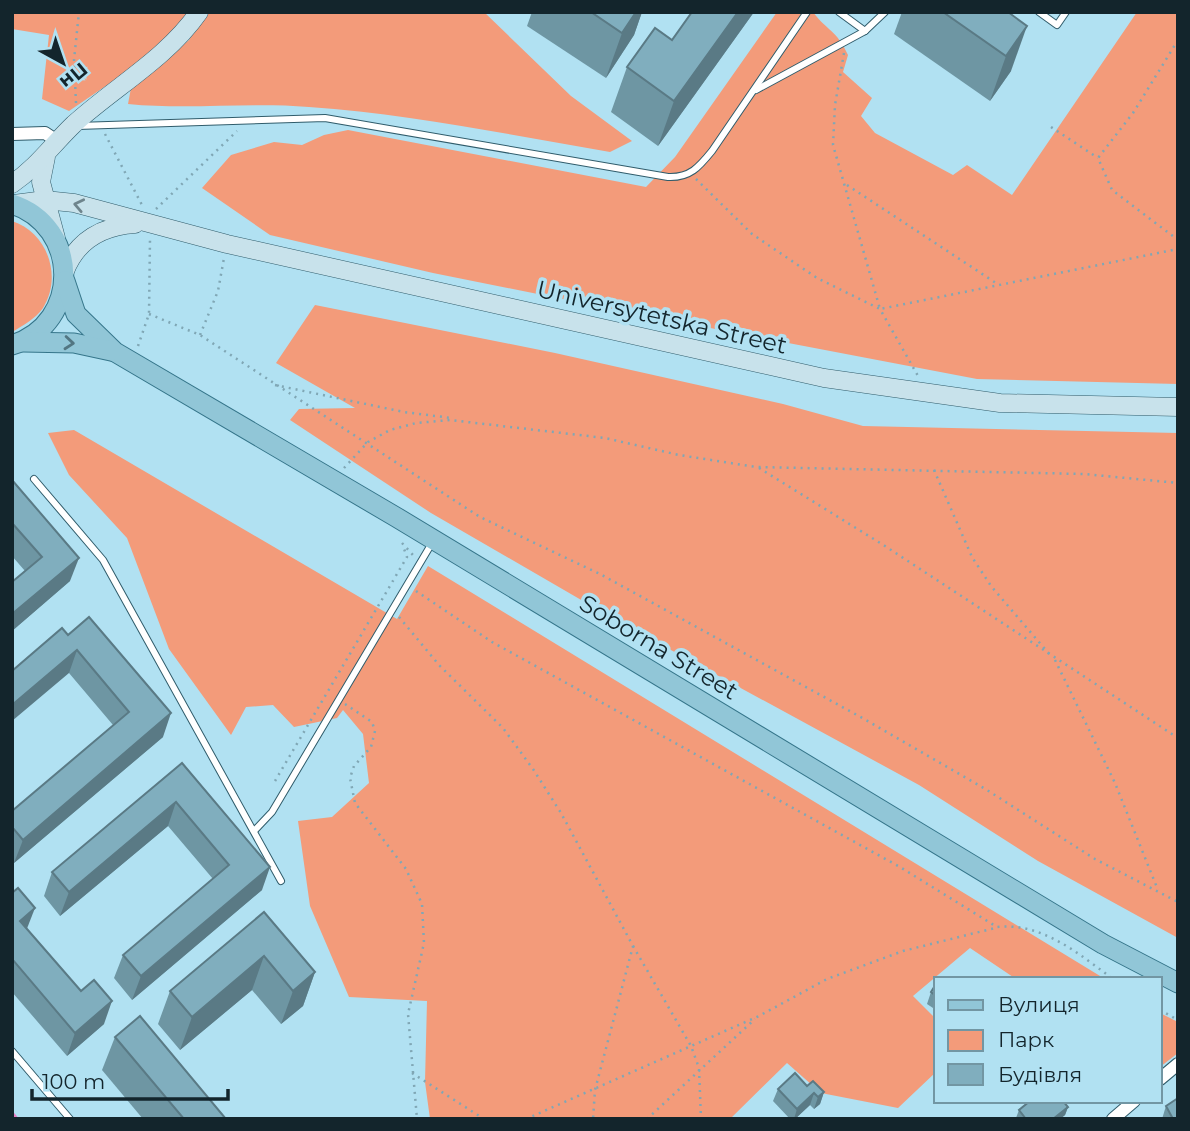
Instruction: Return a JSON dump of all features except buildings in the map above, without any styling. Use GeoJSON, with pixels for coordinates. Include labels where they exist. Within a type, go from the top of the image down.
{"type":"FeatureCollection","features":[{"type":"Feature","properties":{"kind":"main road"},"geometry":{"type":"LineString","coordinates":[[59,244],[41,220],[13,197],[72,127],[173,44],[199,12]]}},
{"type":"Feature","properties":{"kind":"main road"},"geometry":{"type":"LineString","coordinates":[[52,148],[41,170],[45,200],[59,244]]}},
{"type":"Feature","properties":{"kind":"main road","name":"Universytetska Street"},"geometry":{"type":"LineString","coordinates":[[13,197],[45,200],[150,219],[227,244],[824,378],[1000,403],[1178,407]]}},
{"type":"Feature","properties":{"kind":"main road","name":"Universytetska Street"},"geometry":{"type":"LineString","coordinates":[[65,276],[75,251],[96,233],[113,226],[150,219]]}},
{"type":"Feature","properties":{"kind":"main road","name":"Soborna Street"},"geometry":{"type":"LineString","coordinates":[[59,244],[76,314],[115,352],[434,540],[1103,944],[1178,982]]}},
{"type":"Feature","properties":{"kind":"main road"},"geometry":{"type":"LineString","coordinates":[[17,344],[42,328],[54,313],[65,276]]}},
{"type":"Feature","properties":{"kind":"main road","name":"Soborna Street"},"geometry":{"type":"LineString","coordinates":[[17,344],[74,343],[115,352]]}},
{"type":"Feature","properties":{"kind":"street"},"geometry":{"type":"LineString","coordinates":[[12,134],[45,133],[52,148]]}},
{"type":"Feature","properties":{"kind":"street"},"geometry":{"type":"LineString","coordinates":[[1162,1077],[1178,1064]]}},
{"type":"Feature","properties":{"kind":"street"},"geometry":{"type":"LineString","coordinates":[[1114,1119],[1132,1103]]}},
{"type":"Feature","properties":{"kind":"lane"},"geometry":{"type":"LineString","coordinates":[[72,127],[304,117],[344,120],[668,177],[691,173],[712,151],[807,12]]}},
{"type":"Feature","properties":{"kind":"lane"},"geometry":{"type":"LineString","coordinates":[[839,12],[865,31]]}},
{"type":"Feature","properties":{"kind":"lane"},"geometry":{"type":"LineString","coordinates":[[753,91],[845,43],[865,31],[885,12]]}},
{"type":"Feature","properties":{"kind":"lane"},"geometry":{"type":"LineString","coordinates":[[1039,12],[1057,25],[1066,12]]}},
{"type":"Feature","properties":{"kind":"lane"},"geometry":{"type":"LineString","coordinates":[[34,479],[103,560],[175,693],[256,830],[281,881]]}},
{"type":"Feature","properties":{"kind":"lane"},"geometry":{"type":"LineString","coordinates":[[256,830],[272,812],[434,540]]}},
{"type":"Feature","properties":{"kind":"lane"},"geometry":{"type":"LineString","coordinates":[[12,1051],[70,1119]]}},
{"type":"Feature","properties":{"kind":"path"},"geometry":{"type":"LineString","coordinates":[[72,127],[77,96],[74,60],[79,12]]}},
{"type":"Feature","properties":{"kind":"path"},"geometry":{"type":"LineString","coordinates":[[1098,158],[1133,113],[1178,40]]}},
{"type":"Feature","properties":{"kind":"path"},"geometry":{"type":"LineString","coordinates":[[845,43],[833,134],[835,156],[880,309],[929,394]]}},
{"type":"Feature","properties":{"kind":"path"},"geometry":{"type":"LineString","coordinates":[[150,219],[212,153],[251,120]]}},
{"type":"Feature","properties":{"kind":"path"},"geometry":{"type":"LineString","coordinates":[[100,125],[150,219],[149,313],[133,362]]}},
{"type":"Feature","properties":{"kind":"path"},"geometry":{"type":"LineString","coordinates":[[1051,127],[1098,158],[1112,190],[1178,240]]}},
{"type":"Feature","properties":{"kind":"path"},"geometry":{"type":"LineString","coordinates":[[691,173],[752,234],[817,278],[880,309],[1178,249]]}},
{"type":"Feature","properties":{"kind":"path"},"geometry":{"type":"LineString","coordinates":[[845,184],[999,285]]}},
{"type":"Feature","properties":{"kind":"path"},"geometry":{"type":"LineString","coordinates":[[200,335],[218,291],[227,244]]}},
{"type":"Feature","properties":{"kind":"path"},"geometry":{"type":"LineString","coordinates":[[149,313],[200,335],[480,517],[600,574],[987,790],[1095,859],[1178,902]]}},
{"type":"Feature","properties":{"kind":"path"},"geometry":{"type":"LineString","coordinates":[[272,384],[404,412],[605,438],[679,455],[756,467],[1084,474],[1178,483]]}},
{"type":"Feature","properties":{"kind":"path"},"geometry":{"type":"LineString","coordinates":[[332,481],[368,442],[390,430],[416,423],[470,420]]}},
{"type":"Feature","properties":{"kind":"path"},"geometry":{"type":"LineString","coordinates":[[756,467],[884,546],[1054,660],[1178,738]]}},
{"type":"Feature","properties":{"kind":"path"},"geometry":{"type":"LineString","coordinates":[[934,470],[972,557],[998,595],[1054,660],[1115,783],[1158,890]]}},
{"type":"Feature","properties":{"kind":"path"},"geometry":{"type":"LineString","coordinates":[[275,781],[407,557],[402,543]]}},
{"type":"Feature","properties":{"kind":"path"},"geometry":{"type":"LineString","coordinates":[[408,584],[492,642],[900,867],[996,927]]}},
{"type":"Feature","properties":{"kind":"path"},"geometry":{"type":"LineString","coordinates":[[393,609],[433,658],[503,728],[561,813],[691,1046],[699,1068],[701,1119]]}},
{"type":"Feature","properties":{"kind":"path"},"geometry":{"type":"LineString","coordinates":[[339,700],[372,722],[375,731],[371,747],[354,766],[350,778],[355,803],[406,869],[422,904],[424,943],[408,1014],[417,1119]]}},
{"type":"Feature","properties":{"kind":"path"},"geometry":{"type":"LineString","coordinates":[[526,1119],[759,1016],[795,994],[868,962],[996,927],[1013,926],[1038,931],[1111,977]]}},
{"type":"Feature","properties":{"kind":"path"},"geometry":{"type":"LineString","coordinates":[[593,1119],[594,1090],[633,946]]}},
{"type":"Feature","properties":{"kind":"path"},"geometry":{"type":"LineString","coordinates":[[1162,1011],[1178,1020]]}},
{"type":"Feature","properties":{"kind":"path"},"geometry":{"type":"LineString","coordinates":[[646,1119],[759,1016]]}},
{"type":"Feature","properties":{"kind":"path"},"geometry":{"type":"LineString","coordinates":[[412,1073],[484,1119]]}},
{"type":"Feature","properties":{"kind":"green space"},"geometry":{"type":"Polygon","coordinates":[[[12,12],[194,12],[166,45],[69,111],[42,99],[49,35],[12,29],[12,12]]]}},
{"type":"Feature","properties":{"kind":"green space"},"geometry":{"type":"Polygon","coordinates":[[[207,12],[484,12],[571,96],[632,141],[610,152],[347,110],[264,105],[128,104],[131,88],[189,40],[207,12]]]}},
{"type":"Feature","properties":{"kind":"green space"},"geometry":{"type":"Polygon","coordinates":[[[777,12],[813,12],[836,35],[848,55],[843,72],[872,98],[861,116],[875,133],[953,175],[967,165],[1012,195],[1137,12],[1178,12],[1178,384],[977,379],[642,315],[433,273],[270,235],[202,188],[231,155],[274,142],[302,145],[324,135],[348,130],[646,187],[675,157],[777,12]]]}},
{"type":"Feature","properties":{"kind":"green space"},"geometry":{"type":"Polygon","coordinates":[[[12,221],[34,235],[42,245],[48,257],[52,282],[43,308],[33,319],[12,332],[12,221]]]}},
{"type":"Feature","properties":{"kind":"green space"},"geometry":{"type":"Polygon","coordinates":[[[315,305],[555,353],[783,404],[863,426],[1178,433],[1178,938],[1038,861],[919,785],[614,619],[431,513],[290,420],[299,409],[355,408],[276,363],[315,305]]]}},
{"type":"Feature","properties":{"kind":"green space"},"geometry":{"type":"Polygon","coordinates":[[[74,430],[397,619],[428,566],[1102,977],[1013,977],[970,948],[913,996],[934,1017],[934,1074],[898,1108],[821,1093],[787,1063],[730,1119],[430,1119],[425,1082],[427,1001],[349,997],[310,906],[298,821],[332,817],[369,783],[363,734],[343,710],[337,718],[294,727],[273,705],[246,707],[231,735],[169,649],[127,538],[69,475],[48,433],[74,430]]]}},
{"type":"Feature","properties":{"kind":"green space"},"geometry":{"type":"Polygon","coordinates":[[[1162,1014],[1178,1022],[1178,1053],[1162,1065],[1162,1014]]]}},
{"type":"Feature","properties":{"kind":"waterway"},"geometry":{"type":"LineString","coordinates":[[12,1113],[17,1119]]}}]}
